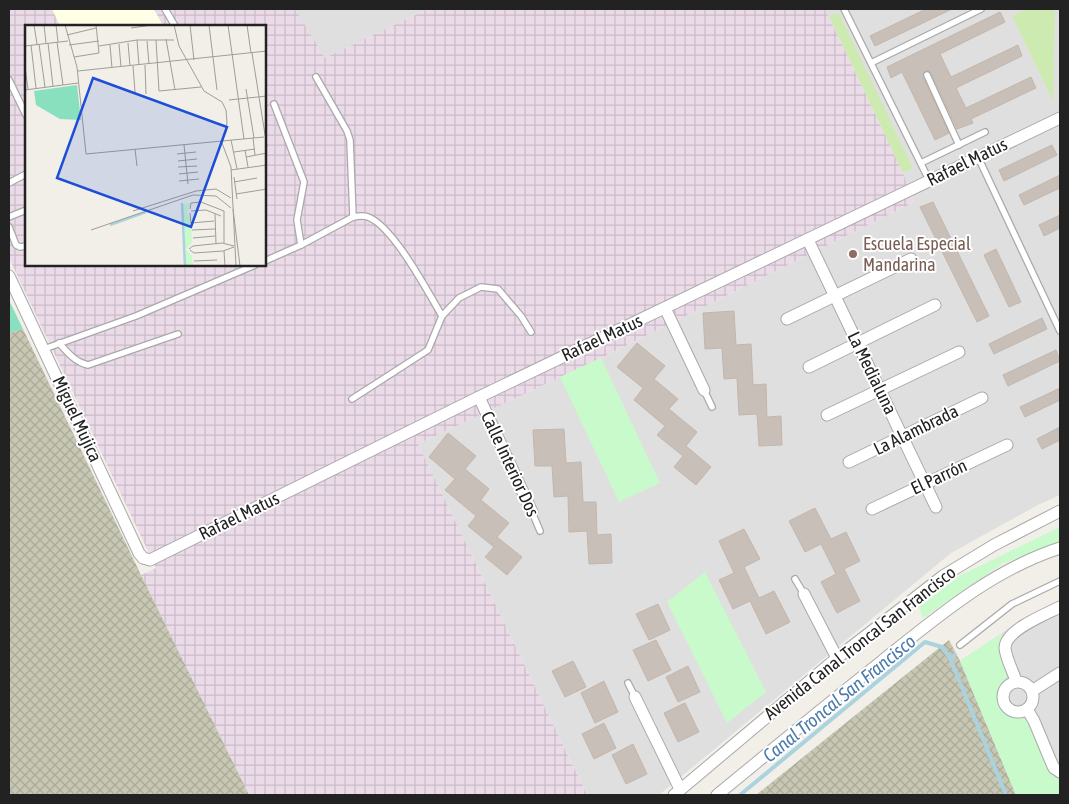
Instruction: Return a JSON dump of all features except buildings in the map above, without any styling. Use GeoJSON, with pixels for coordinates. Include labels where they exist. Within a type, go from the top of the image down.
{"type":"FeatureCollection","features":[{"type":"Feature","properties":{"kind":"street","name":"Rafael Matus"},"geometry":{"type":"LineString","coordinates":[[146,559],[154,559],[479,397],[1060,118]]}},
{"type":"Feature","properties":{"kind":"street","name":"La Medialuna"},"geometry":{"type":"LineString","coordinates":[[808,240],[936,507]]}},
{"type":"Feature","properties":{"kind":"street"},"geometry":{"type":"LineString","coordinates":[[787,318],[911,259]]}},
{"type":"Feature","properties":{"kind":"street","name":"Miguel Mujica"},"geometry":{"type":"LineString","coordinates":[[9,276],[139,553],[146,559]]}},
{"type":"Feature","properties":{"kind":"street"},"geometry":{"type":"LineString","coordinates":[[809,367],[935,305]]}},
{"type":"Feature","properties":{"kind":"street"},"geometry":{"type":"LineString","coordinates":[[665,308],[704,390]]}},
{"type":"Feature","properties":{"kind":"street"},"geometry":{"type":"LineString","coordinates":[[827,415],[959,352]]}},
{"type":"Feature","properties":{"kind":"street","name":"Calle Interior Dos"},"geometry":{"type":"LineString","coordinates":[[479,397],[532,512]]}},
{"type":"Feature","properties":{"kind":"street","name":"La Alambrada"},"geometry":{"type":"LineString","coordinates":[[849,462],[982,398]]}},
{"type":"Feature","properties":{"kind":"street","name":"El Parrón"},"geometry":{"type":"LineString","coordinates":[[872,509],[1007,445]]}},
{"type":"Feature","properties":{"kind":"street","name":"Avenida Canal Troncal San Francisco"},"geometry":{"type":"LineString","coordinates":[[677,792],[837,658],[943,576],[994,545],[1060,511]]}},
{"type":"Feature","properties":{"kind":"street","name":"Avenida Canal Troncal San Francisco"},"geometry":{"type":"LineString","coordinates":[[717,795],[808,719],[958,602],[1002,574],[1060,548]]}},
{"type":"Feature","properties":{"kind":"street"},"geometry":{"type":"LineString","coordinates":[[804,594],[837,658]]}},
{"type":"Feature","properties":{"kind":"street"},"geometry":{"type":"LineString","coordinates":[[1016,681],[1006,654],[1007,640],[1013,633],[1027,624],[1060,607]]}},
{"type":"Feature","properties":{"kind":"street"},"geometry":{"type":"LineString","coordinates":[[1032,691],[1060,674]]}},
{"type":"Feature","properties":{"kind":"street"},"geometry":{"type":"LineString","coordinates":[[1016,681],[1026,683],[1032,691],[1033,701],[1028,709],[1023,712],[1013,711],[1005,705],[1003,700],[1004,690],[1012,683],[1016,681]]}},
{"type":"Feature","properties":{"kind":"street"},"geometry":{"type":"LineString","coordinates":[[635,697],[677,792]]}},
{"type":"Feature","properties":{"kind":"street"},"geometry":{"type":"LineString","coordinates":[[1028,709],[1054,768],[1060,772]]}},
{"type":"Feature","properties":{"kind":"lane"},"geometry":{"type":"LineString","coordinates":[[165,9],[174,25]]}},
{"type":"Feature","properties":{"kind":"lane"},"geometry":{"type":"LineString","coordinates":[[844,9],[929,180]]}},
{"type":"Feature","properties":{"kind":"lane"},"geometry":{"type":"LineString","coordinates":[[871,63],[981,9]]}},
{"type":"Feature","properties":{"kind":"lane"},"geometry":{"type":"LineString","coordinates":[[927,75],[959,145]]}},
{"type":"Feature","properties":{"kind":"lane"},"geometry":{"type":"LineString","coordinates":[[316,77],[347,131],[350,140],[353,216]]}},
{"type":"Feature","properties":{"kind":"lane"},"geometry":{"type":"LineString","coordinates":[[9,80],[25,113]]}},
{"type":"Feature","properties":{"kind":"lane"},"geometry":{"type":"LineString","coordinates":[[274,104],[304,182],[297,220],[301,245]]}},
{"type":"Feature","properties":{"kind":"lane"},"geometry":{"type":"LineString","coordinates":[[921,163],[985,132]]}},
{"type":"Feature","properties":{"kind":"lane"},"geometry":{"type":"LineString","coordinates":[[977,157],[1060,331]]}},
{"type":"Feature","properties":{"kind":"lane"},"geometry":{"type":"LineString","coordinates":[[9,183],[25,175]]}},
{"type":"Feature","properties":{"kind":"lane"},"geometry":{"type":"LineString","coordinates":[[9,217],[25,210]]}},
{"type":"Feature","properties":{"kind":"lane"},"geometry":{"type":"LineString","coordinates":[[266,261],[301,245],[353,216],[370,217],[385,230],[406,256],[442,316]]}},
{"type":"Feature","properties":{"kind":"lane"},"geometry":{"type":"LineString","coordinates":[[9,227],[16,245],[25,246]]}},
{"type":"Feature","properties":{"kind":"lane"},"geometry":{"type":"LineString","coordinates":[[44,349],[136,316],[253,266]]}},
{"type":"Feature","properties":{"kind":"lane"},"geometry":{"type":"LineString","coordinates":[[352,399],[428,350],[442,316],[459,298],[481,287],[498,289],[521,316],[531,332]]}},
{"type":"Feature","properties":{"kind":"lane"},"geometry":{"type":"LineString","coordinates":[[59,344],[74,359],[88,365],[178,334]]}},
{"type":"Feature","properties":{"kind":"lane"},"geometry":{"type":"LineString","coordinates":[[704,390],[712,408]]}},
{"type":"Feature","properties":{"kind":"lane","name":"Calle Interior Dos"},"geometry":{"type":"LineString","coordinates":[[532,512],[540,531]]}},
{"type":"Feature","properties":{"kind":"lane"},"geometry":{"type":"LineString","coordinates":[[795,579],[804,594]]}},
{"type":"Feature","properties":{"kind":"lane"},"geometry":{"type":"LineString","coordinates":[[960,644],[1012,604],[1060,581]]}},
{"type":"Feature","properties":{"kind":"lane"},"geometry":{"type":"LineString","coordinates":[[628,683],[635,697]]}},
{"type":"Feature","properties":{"kind":"shaded area"},"geometry":{"type":"Polygon","coordinates":[[[9,9],[428,9],[266,87],[266,25],[25,25],[9,9]]]}},
{"type":"Feature","properties":{"kind":"shaded area"},"geometry":{"type":"Polygon","coordinates":[[[9,9],[52,9],[60,25],[25,25],[25,266],[266,266],[266,25],[162,25],[154,9],[295,9],[325,58],[428,9],[825,9],[903,173],[914,202],[601,358],[418,444],[587,795],[249,795],[141,575],[156,568],[9,258],[9,9]]]}},
{"type":"Feature","properties":{"kind":"shaded area"},"geometry":{"type":"Polygon","coordinates":[[[52,9],[154,9],[162,25],[60,25],[52,9]]]}},
{"type":"Feature","properties":{"kind":"shaded area"},"geometry":{"type":"Polygon","coordinates":[[[825,9],[1060,9],[1060,495],[1038,505],[951,553],[659,795],[587,795],[418,444],[601,358],[914,202],[903,173],[825,9]]]}},
{"type":"Feature","properties":{"kind":"shaded area"},"geometry":{"type":"Polygon","coordinates":[[[23,329],[249,795],[9,795],[9,333],[23,329]]]}},
{"type":"Feature","properties":{"kind":"shaded area"},"geometry":{"type":"Polygon","coordinates":[[[1060,600],[1060,795],[1016,795],[960,661],[1017,623],[1060,600]]]}},
{"type":"Feature","properties":{"kind":"shaded area"},"geometry":{"type":"Polygon","coordinates":[[[949,640],[960,661],[1016,795],[756,795],[949,640]]]}},
{"type":"Feature","properties":{"kind":"green space"},"geometry":{"type":"Polygon","coordinates":[[[1027,9],[1055,9],[1053,101],[1012,16],[1027,9]]]}},
{"type":"Feature","properties":{"kind":"green space"},"geometry":{"type":"Polygon","coordinates":[[[839,13],[913,168],[903,173],[829,16],[839,13]]]}},
{"type":"Feature","properties":{"kind":"green space"},"geometry":{"type":"Polygon","coordinates":[[[9,300],[23,329],[9,333],[9,300]]]}},
{"type":"Feature","properties":{"kind":"green space"},"geometry":{"type":"Polygon","coordinates":[[[601,358],[660,483],[619,502],[560,377],[601,358]]]}},
{"type":"Feature","properties":{"kind":"green space"},"geometry":{"type":"Polygon","coordinates":[[[1060,527],[1060,541],[1002,564],[923,618],[919,607],[961,575],[1060,527]]]}},
{"type":"Feature","properties":{"kind":"green space"},"geometry":{"type":"Polygon","coordinates":[[[705,572],[766,692],[727,723],[667,602],[705,572]]]}},
{"type":"Feature","properties":{"kind":"green space"},"geometry":{"type":"Polygon","coordinates":[[[1002,633],[1001,646],[1008,674],[999,691],[999,699],[1006,711],[1027,715],[1051,773],[1056,779],[1060,778],[1060,795],[1016,795],[960,661],[1002,633]]]}},
{"type":"Feature","properties":{"kind":"waterway","name":"Canal Troncal San Francisco"},"geometry":{"type":"LineString","coordinates":[[740,795],[925,642],[942,647],[950,658],[955,655]]}},
{"type":"Feature","properties":{"kind":"waterway"},"geometry":{"type":"LineString","coordinates":[[950,658],[1006,795]]}},
{"type":"Feature","properties":{"kind":"place","name":"Escuela Especial Mandarina"},"geometry":{"type":"Point","coordinates":[853,254]}}]}
